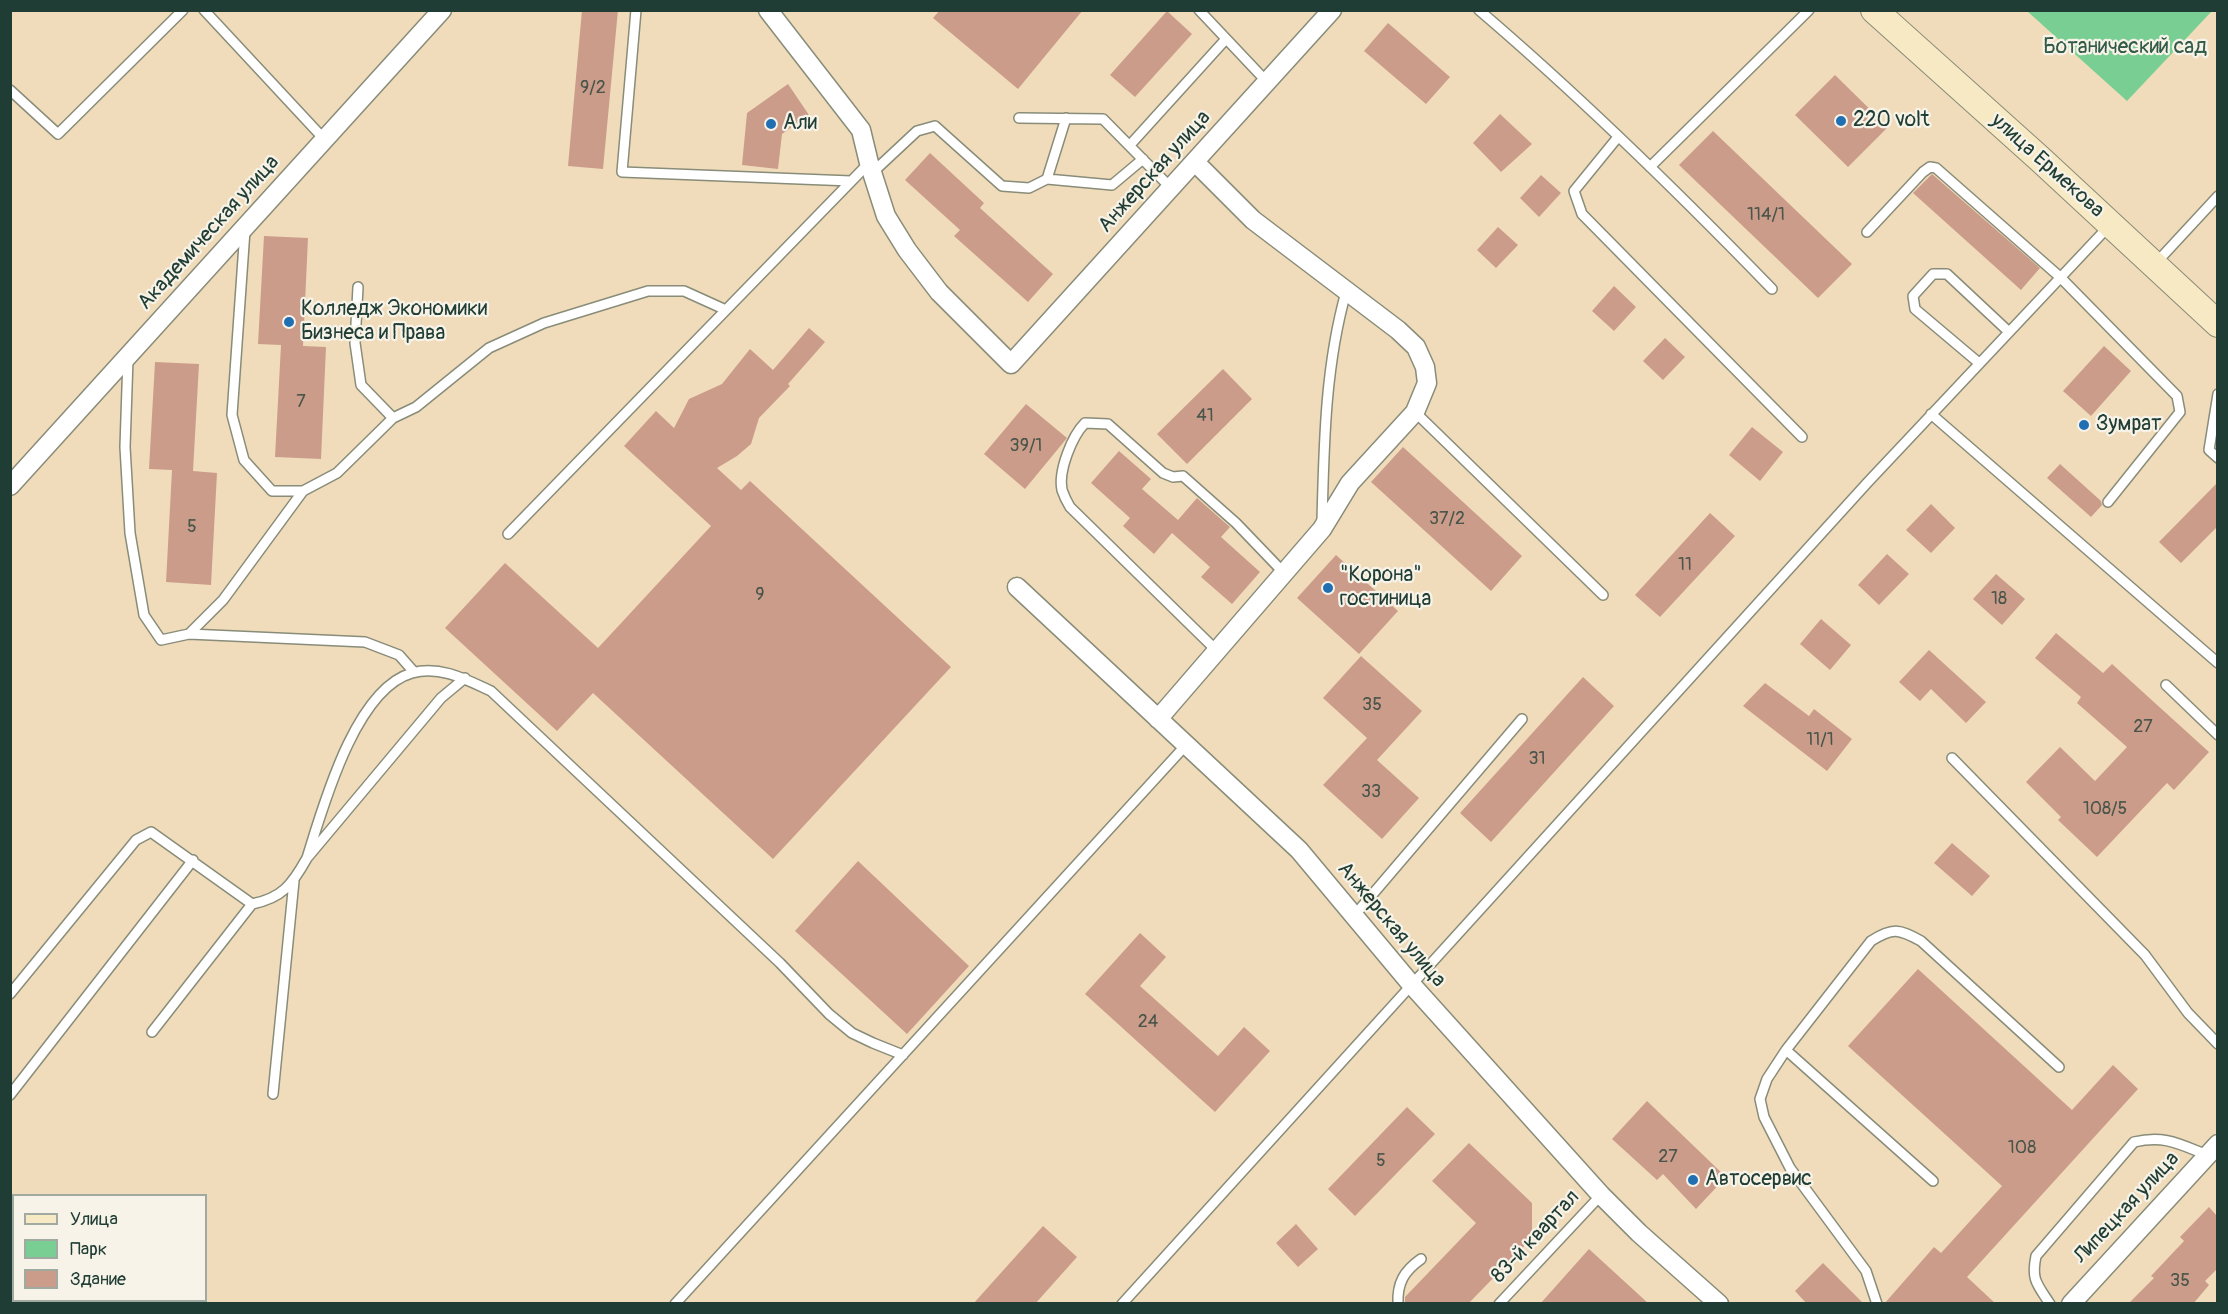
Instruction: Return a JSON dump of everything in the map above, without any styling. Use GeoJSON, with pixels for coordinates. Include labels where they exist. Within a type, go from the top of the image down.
{"type":"FeatureCollection","features":[{"type":"Feature","properties":{"kind":"main road","name":"улица Ермекова"},"geometry":{"type":"LineString","coordinates":[[1874,10],[2217,324]]}},
{"type":"Feature","properties":{"kind":"street","name":"Академическая улица"},"geometry":{"type":"LineString","coordinates":[[10,486],[442,10]]}},
{"type":"Feature","properties":{"kind":"street"},"geometry":{"type":"LineString","coordinates":[[768,10],[861,130],[871,168]]}},
{"type":"Feature","properties":{"kind":"street","name":"Анжерская улица"},"geometry":{"type":"LineString","coordinates":[[871,168],[886,216],[907,250],[939,292],[1011,364],[1332,10]]}},
{"type":"Feature","properties":{"kind":"street"},"geometry":{"type":"LineString","coordinates":[[1158,719],[1322,529],[1350,483],[1414,411],[1427,383],[1425,367],[1416,347],[1398,330],[1253,220],[1195,162]]}},
{"type":"Feature","properties":{"kind":"street","name":"Анжерская улица"},"geometry":{"type":"LineString","coordinates":[[1017,587],[1299,850],[1411,984],[1600,1195],[1719,1304]]}},
{"type":"Feature","properties":{"kind":"street","name":"Липецкая улица"},"geometry":{"type":"LineString","coordinates":[[2071,1304],[2212,1149]]}},
{"type":"Feature","properties":{"kind":"lane"},"geometry":{"type":"LineString","coordinates":[[10,90],[58,134],[183,10]]}},
{"type":"Feature","properties":{"kind":"lane"},"geometry":{"type":"LineString","coordinates":[[204,10],[324,139]]}},
{"type":"Feature","properties":{"kind":"lane"},"geometry":{"type":"LineString","coordinates":[[636,10],[622,172],[851,181]]}},
{"type":"Feature","properties":{"kind":"lane"},"geometry":{"type":"LineString","coordinates":[[1198,10],[1267,82]]}},
{"type":"Feature","properties":{"kind":"lane"},"geometry":{"type":"LineString","coordinates":[[1479,10],[1544,66],[1693,207],[1772,290]]}},
{"type":"Feature","properties":{"kind":"lane"},"geometry":{"type":"LineString","coordinates":[[1650,167],[1809,10]]}},
{"type":"Feature","properties":{"kind":"lane"},"geometry":{"type":"LineString","coordinates":[[1130,146],[1226,39]]}},
{"type":"Feature","properties":{"kind":"lane"},"geometry":{"type":"LineString","coordinates":[[1018,118],[1103,118],[1171,188]]}},
{"type":"Feature","properties":{"kind":"lane"},"geometry":{"type":"LineString","coordinates":[[1047,179],[1066,118]]}},
{"type":"Feature","properties":{"kind":"lane"},"geometry":{"type":"LineString","coordinates":[[508,534],[851,181],[917,131],[934,126],[1002,186],[1029,188],[1047,179],[1112,185],[1143,159]]}},
{"type":"Feature","properties":{"kind":"lane"},"geometry":{"type":"LineString","coordinates":[[1618,137],[1574,191],[1582,214],[1802,437]]}},
{"type":"Feature","properties":{"kind":"lane"},"geometry":{"type":"LineString","coordinates":[[1867,232],[1923,172],[1929,167],[1936,168],[2060,278],[2177,396],[2180,412],[2108,502]]}},
{"type":"Feature","properties":{"kind":"lane"},"geometry":{"type":"LineString","coordinates":[[2154,265],[2217,196]]}},
{"type":"Feature","properties":{"kind":"lane"},"geometry":{"type":"LineString","coordinates":[[1122,1304],[1931,414],[2110,224]]}},
{"type":"Feature","properties":{"kind":"lane"},"geometry":{"type":"LineString","coordinates":[[245,226],[232,415],[244,460],[272,491],[303,491]]}},
{"type":"Feature","properties":{"kind":"lane"},"geometry":{"type":"LineString","coordinates":[[1979,363],[1915,309],[1913,296],[1933,274],[1947,274],[2009,332]]}},
{"type":"Feature","properties":{"kind":"lane"},"geometry":{"type":"LineString","coordinates":[[358,287],[355,343],[361,385],[393,418]]}},
{"type":"Feature","properties":{"kind":"lane"},"geometry":{"type":"LineString","coordinates":[[189,634],[223,600],[303,491],[337,473],[393,418],[417,407],[489,348],[544,323],[648,291],[684,291],[726,310]]}},
{"type":"Feature","properties":{"kind":"lane"},"geometry":{"type":"LineString","coordinates":[[1322,529],[1324,440],[1330,365],[1346,292]]}},
{"type":"Feature","properties":{"kind":"lane"},"geometry":{"type":"LineString","coordinates":[[128,356],[124,447],[130,533],[144,615],[161,640],[189,634],[365,642],[399,655],[414,672]]}},
{"type":"Feature","properties":{"kind":"lane"},"geometry":{"type":"LineString","coordinates":[[2217,394],[2209,450],[2217,458]]}},
{"type":"Feature","properties":{"kind":"lane"},"geometry":{"type":"LineString","coordinates":[[1414,411],[1603,595]]}},
{"type":"Feature","properties":{"kind":"lane"},"geometry":{"type":"LineString","coordinates":[[1931,414],[2217,663]]}},
{"type":"Feature","properties":{"kind":"lane"},"geometry":{"type":"LineString","coordinates":[[1217,651],[1070,507],[1062,488],[1063,466],[1077,431],[1085,423],[1108,424],[1163,473],[1173,477],[1182,476],[1236,523],[1284,573]]}},
{"type":"Feature","properties":{"kind":"lane"},"geometry":{"type":"LineString","coordinates":[[307,858],[330,786],[358,726],[377,697],[392,682],[414,672],[441,671],[465,678],[491,691],[780,963],[829,1014],[852,1033],[903,1054]]}},
{"type":"Feature","properties":{"kind":"lane"},"geometry":{"type":"LineString","coordinates":[[152,1032],[252,904],[270,900],[294,881],[307,858],[441,698],[465,678]]}},
{"type":"Feature","properties":{"kind":"lane"},"geometry":{"type":"LineString","coordinates":[[2166,685],[2217,735]]}},
{"type":"Feature","properties":{"kind":"lane"},"geometry":{"type":"LineString","coordinates":[[1354,916],[1522,719]]}},
{"type":"Feature","properties":{"kind":"lane"},"geometry":{"type":"LineString","coordinates":[[675,1304],[1186,745]]}},
{"type":"Feature","properties":{"kind":"lane"},"geometry":{"type":"LineString","coordinates":[[1952,758],[2145,955],[2188,1013],[2217,1044]]}},
{"type":"Feature","properties":{"kind":"lane"},"geometry":{"type":"LineString","coordinates":[[10,994],[136,840],[151,832],[252,904]]}},
{"type":"Feature","properties":{"kind":"lane"},"geometry":{"type":"LineString","coordinates":[[10,1095],[193,860]]}},
{"type":"Feature","properties":{"kind":"lane"},"geometry":{"type":"LineString","coordinates":[[273,1094],[294,881]]}},
{"type":"Feature","properties":{"kind":"lane"},"geometry":{"type":"LineString","coordinates":[[1877,1304],[1866,1271],[1790,1168],[1764,1118],[1760,1099],[1767,1079],[1786,1050],[1871,941],[1887,931],[1903,931],[1921,942],[2059,1067]]}},
{"type":"Feature","properties":{"kind":"lane"},"geometry":{"type":"LineString","coordinates":[[1786,1050],[1933,1181]]}},
{"type":"Feature","properties":{"kind":"lane"},"geometry":{"type":"LineString","coordinates":[[2050,1304],[2038,1287],[2033,1271],[2036,1256],[2134,1142],[2151,1138],[2212,1149]]}},
{"type":"Feature","properties":{"kind":"lane","name":"83-й квартал"},"geometry":{"type":"LineString","coordinates":[[1499,1303],[1600,1195]]}},
{"type":"Feature","properties":{"kind":"lane"},"geometry":{"type":"LineString","coordinates":[[1398,1304],[1401,1283],[1408,1269],[1420,1259]]}},
{"type":"Feature","properties":{"kind":"green space","name":"Ботанический сад"},"geometry":{"type":"Polygon","coordinates":[[[2027,11],[2212,11],[2127,101],[2027,11]]]}},
{"type":"Feature","properties":{"kind":"building"},"geometry":{"type":"Polygon","coordinates":[[[582,10],[618,10],[603,169],[568,166],[582,10]]]}},
{"type":"Feature","properties":{"kind":"building"},"geometry":{"type":"Polygon","coordinates":[[[940,10],[1083,10],[1018,89],[933,18],[940,10]]]}},
{"type":"Feature","properties":{"kind":"building"},"geometry":{"type":"Polygon","coordinates":[[[1167,11],[1192,34],[1135,97],[1110,75],[1167,11]]]}},
{"type":"Feature","properties":{"kind":"building"},"geometry":{"type":"Polygon","coordinates":[[[1388,23],[1450,77],[1426,104],[1364,51],[1388,23]]]}},
{"type":"Feature","properties":{"kind":"building","name":"220 volt"},"geometry":{"type":"Polygon","coordinates":[[[1835,75],[1888,127],[1848,167],[1795,115],[1835,75]]]}},
{"type":"Feature","properties":{"kind":"building","name":"Али"},"geometry":{"type":"Polygon","coordinates":[[[788,84],[809,115],[782,134],[778,169],[742,165],[747,113],[788,84]]]}},
{"type":"Feature","properties":{"kind":"building"},"geometry":{"type":"Polygon","coordinates":[[[1500,114],[1532,144],[1501,172],[1473,143],[1500,114]]]}},
{"type":"Feature","properties":{"kind":"building"},"geometry":{"type":"Polygon","coordinates":[[[1713,131],[1852,264],[1818,298],[1679,165],[1713,131]]]}},
{"type":"Feature","properties":{"kind":"building"},"geometry":{"type":"Polygon","coordinates":[[[930,153],[984,203],[980,208],[1053,274],[1028,302],[954,236],[960,230],[905,180],[930,153]]]}},
{"type":"Feature","properties":{"kind":"building"},"geometry":{"type":"Polygon","coordinates":[[[1932,174],[2040,268],[2021,290],[1913,193],[1932,174]]]}},
{"type":"Feature","properties":{"kind":"building"},"geometry":{"type":"Polygon","coordinates":[[[1541,175],[1561,193],[1539,217],[1520,198],[1541,175]]]}},
{"type":"Feature","properties":{"kind":"building"},"geometry":{"type":"Polygon","coordinates":[[[1498,227],[1518,245],[1496,268],[1477,250],[1498,227]]]}},
{"type":"Feature","properties":{"kind":"building"},"geometry":{"type":"Polygon","coordinates":[[[264,236],[308,238],[303,346],[326,347],[321,459],[275,457],[281,345],[258,344],[264,236]]]}},
{"type":"Feature","properties":{"kind":"building"},"geometry":{"type":"Polygon","coordinates":[[[1614,286],[1636,307],[1614,331],[1592,311],[1614,286]]]}},
{"type":"Feature","properties":{"kind":"building"},"geometry":{"type":"Polygon","coordinates":[[[809,328],[825,342],[788,384],[790,386],[759,418],[751,444],[717,468],[741,490],[750,481],[951,667],[773,859],[593,693],[557,731],[445,628],[505,563],[598,648],[711,526],[624,446],[656,411],[674,428],[689,399],[722,384],[750,349],[773,370],[809,328]]]}},
{"type":"Feature","properties":{"kind":"building"},"geometry":{"type":"Polygon","coordinates":[[[1665,338],[1685,357],[1663,380],[1643,361],[1665,338]]]}},
{"type":"Feature","properties":{"kind":"building"},"geometry":{"type":"Polygon","coordinates":[[[2104,346],[2131,371],[2091,416],[2063,391],[2104,346]]]}},
{"type":"Feature","properties":{"kind":"building"},"geometry":{"type":"Polygon","coordinates":[[[155,362],[199,364],[193,471],[217,473],[211,585],[166,582],[172,470],[149,469],[155,362]]]}},
{"type":"Feature","properties":{"kind":"building"},"geometry":{"type":"Polygon","coordinates":[[[1223,369],[1252,399],[1187,464],[1157,434],[1223,369]]]}},
{"type":"Feature","properties":{"kind":"building"},"geometry":{"type":"Polygon","coordinates":[[[1026,404],[1067,438],[1025,489],[984,454],[1026,404]]]}},
{"type":"Feature","properties":{"kind":"building"},"geometry":{"type":"Polygon","coordinates":[[[1752,427],[1783,452],[1760,481],[1729,455],[1752,427]]]}},
{"type":"Feature","properties":{"kind":"building"},"geometry":{"type":"Polygon","coordinates":[[[1403,447],[1522,556],[1491,591],[1371,482],[1403,447]]]}},
{"type":"Feature","properties":{"kind":"building"},"geometry":{"type":"Polygon","coordinates":[[[1119,451],[1151,479],[1142,489],[1178,520],[1197,498],[1230,527],[1221,537],[1260,572],[1232,604],[1201,577],[1210,567],[1172,533],[1154,554],[1123,526],[1130,518],[1091,483],[1119,451]]]}},
{"type":"Feature","properties":{"kind":"building"},"geometry":{"type":"Polygon","coordinates":[[[2060,464],[2101,501],[2102,505],[2091,517],[2047,478],[2060,464]]]}},
{"type":"Feature","properties":{"kind":"building"},"geometry":{"type":"Polygon","coordinates":[[[2217,483],[2217,527],[2181,563],[2159,542],[2217,483]]]}},
{"type":"Feature","properties":{"kind":"building"},"geometry":{"type":"Polygon","coordinates":[[[1931,504],[1955,528],[1931,553],[1906,530],[1931,504]]]}},
{"type":"Feature","properties":{"kind":"building"},"geometry":{"type":"Polygon","coordinates":[[[1710,513],[1735,536],[1660,617],[1635,595],[1710,513]]]}},
{"type":"Feature","properties":{"kind":"building"},"geometry":{"type":"Polygon","coordinates":[[[1887,554],[1909,574],[1879,605],[1858,585],[1887,554]]]}},
{"type":"Feature","properties":{"kind":"building"},"geometry":{"type":"Polygon","coordinates":[[[1336,555],[1398,611],[1359,654],[1297,598],[1336,555]]]}},
{"type":"Feature","properties":{"kind":"building"},"geometry":{"type":"Polygon","coordinates":[[[1996,574],[2025,599],[2002,625],[1973,599],[1996,574]]]}},
{"type":"Feature","properties":{"kind":"building"},"geometry":{"type":"Polygon","coordinates":[[[1821,619],[1851,645],[1830,670],[1800,644],[1821,619]]]}},
{"type":"Feature","properties":{"kind":"building"},"geometry":{"type":"Polygon","coordinates":[[[2056,633],[2103,673],[2112,664],[2209,752],[2174,790],[2167,783],[2097,857],[2058,820],[2061,817],[2026,782],[2060,747],[2095,781],[2127,747],[2077,703],[2081,697],[2035,658],[2056,633]]]}},
{"type":"Feature","properties":{"kind":"building"},"geometry":{"type":"Polygon","coordinates":[[[1929,650],[1986,702],[1966,723],[1931,689],[1920,701],[1899,682],[1929,650]]]}},
{"type":"Feature","properties":{"kind":"building"},"geometry":{"type":"Polygon","coordinates":[[[1361,656],[1422,711],[1377,760],[1419,798],[1382,839],[1323,785],[1367,738],[1323,698],[1361,656]]]}},
{"type":"Feature","properties":{"kind":"building"},"geometry":{"type":"Polygon","coordinates":[[[1583,677],[1614,706],[1491,842],[1460,813],[1583,677]]]}},
{"type":"Feature","properties":{"kind":"building"},"geometry":{"type":"Polygon","coordinates":[[[1765,683],[1809,716],[1814,709],[1852,739],[1827,771],[1743,706],[1765,683]]]}},
{"type":"Feature","properties":{"kind":"building"},"geometry":{"type":"Polygon","coordinates":[[[1952,843],[1990,876],[1972,896],[1934,863],[1952,843]]]}},
{"type":"Feature","properties":{"kind":"building"},"geometry":{"type":"Polygon","coordinates":[[[858,861],[969,966],[907,1034],[795,931],[858,861]]]}},
{"type":"Feature","properties":{"kind":"building"},"geometry":{"type":"Polygon","coordinates":[[[1140,933],[1166,957],[1140,986],[1218,1056],[1244,1027],[1270,1051],[1215,1112],[1085,994],[1140,933]]]}},
{"type":"Feature","properties":{"kind":"building"},"geometry":{"type":"Polygon","coordinates":[[[1918,969],[2072,1110],[2113,1065],[2138,1089],[1967,1277],[1996,1304],[1884,1304],[1934,1247],[1941,1253],[2002,1186],[1848,1046],[1918,969]]]}},
{"type":"Feature","properties":{"kind":"building"},"geometry":{"type":"Polygon","coordinates":[[[1647,1101],[1726,1177],[1696,1209],[1663,1174],[1657,1180],[1612,1139],[1647,1101]]]}},
{"type":"Feature","properties":{"kind":"building"},"geometry":{"type":"Polygon","coordinates":[[[1407,1107],[1435,1134],[1355,1216],[1328,1189],[1407,1107]]]}},
{"type":"Feature","properties":{"kind":"building"},"geometry":{"type":"Polygon","coordinates":[[[1469,1143],[1532,1203],[1532,1238],[1468,1304],[1405,1304],[1405,1297],[1476,1223],[1432,1181],[1469,1143]]]}},
{"type":"Feature","properties":{"kind":"building"},"geometry":{"type":"Polygon","coordinates":[[[2209,1207],[2217,1216],[2217,1269],[2205,1281],[2209,1285],[2193,1304],[2128,1304],[2154,1278],[2151,1276],[2184,1241],[2180,1237],[2209,1207]]]}},
{"type":"Feature","properties":{"kind":"building"},"geometry":{"type":"Polygon","coordinates":[[[1296,1224],[1318,1249],[1298,1267],[1276,1243],[1296,1224]]]}},
{"type":"Feature","properties":{"kind":"building"},"geometry":{"type":"Polygon","coordinates":[[[1043,1226],[1077,1257],[1035,1304],[973,1304],[1043,1226]]]}},
{"type":"Feature","properties":{"kind":"building"},"geometry":{"type":"Polygon","coordinates":[[[1589,1249],[1649,1304],[1540,1304],[1589,1249]]]}},
{"type":"Feature","properties":{"kind":"building"},"geometry":{"type":"Polygon","coordinates":[[[1823,1263],[1864,1304],[1807,1304],[1795,1291],[1823,1263]]]}},
{"type":"Feature","properties":{"kind":"place","name":"220 volt"},"geometry":{"type":"Point","coordinates":[1841,121]}},
{"type":"Feature","properties":{"kind":"place","name":"Али"},"geometry":{"type":"Point","coordinates":[771,124]}},
{"type":"Feature","properties":{"kind":"place","name":"Колледж Экономики Бизнеса и Права"},"geometry":{"type":"Point","coordinates":[289,322]}},
{"type":"Feature","properties":{"kind":"place","name":"Зумрат"},"geometry":{"type":"Point","coordinates":[2084,425]}},
{"type":"Feature","properties":{"kind":"place","name":"\"Корона\" гостиница"},"geometry":{"type":"Point","coordinates":[1328,588]}},
{"type":"Feature","properties":{"kind":"place","name":"Автосервис"},"geometry":{"type":"Point","coordinates":[1693,1180]}}]}
